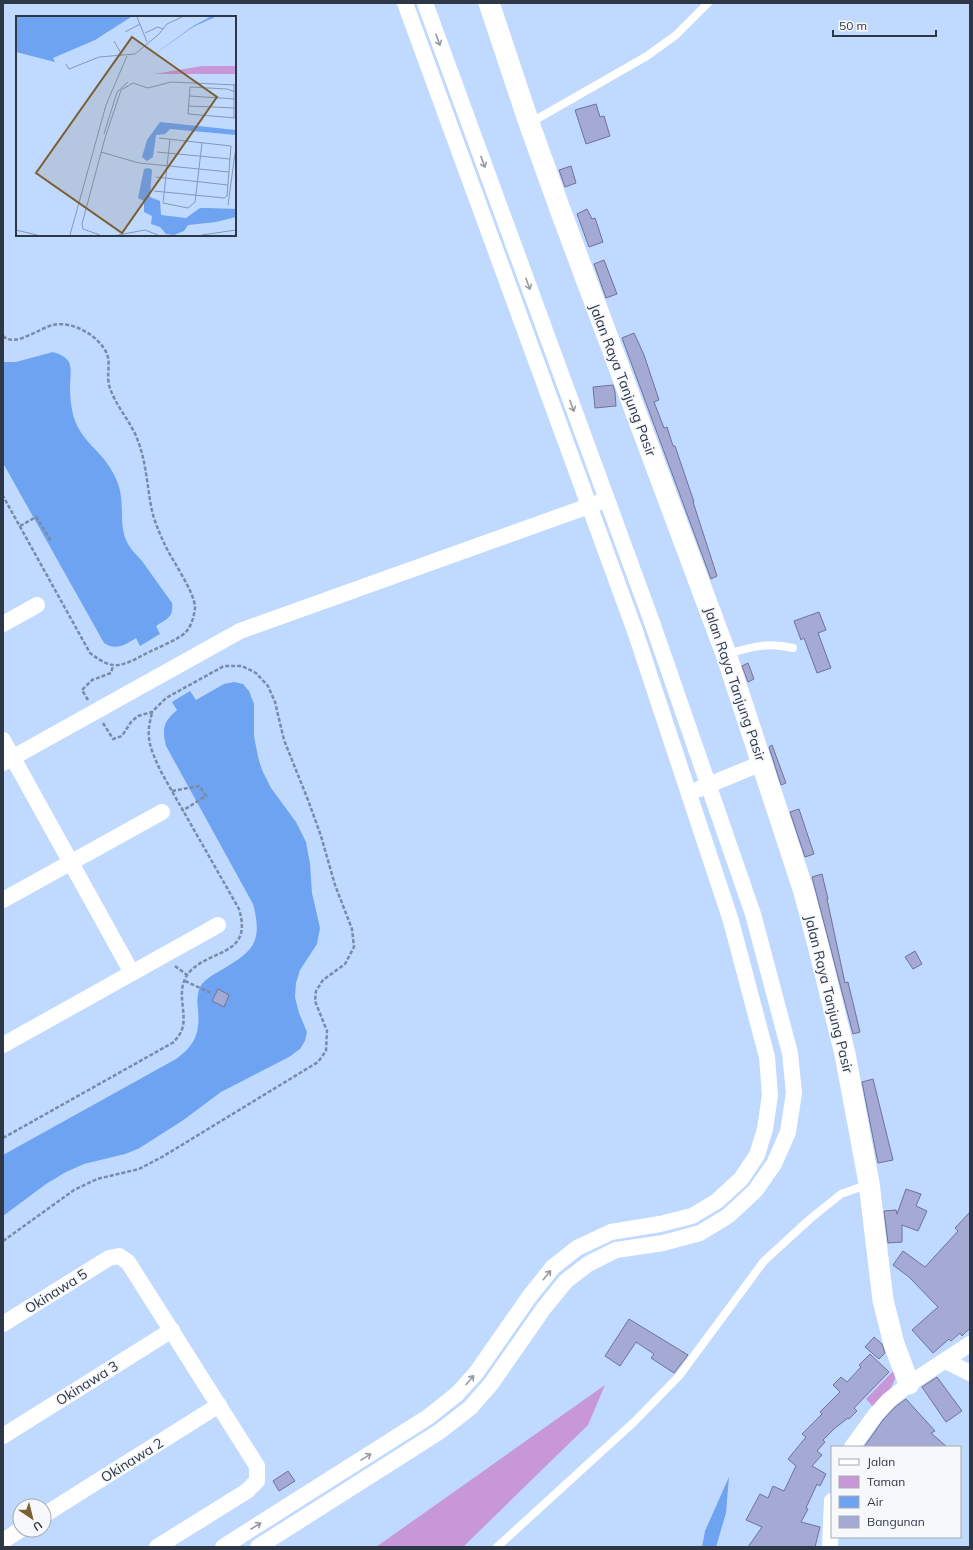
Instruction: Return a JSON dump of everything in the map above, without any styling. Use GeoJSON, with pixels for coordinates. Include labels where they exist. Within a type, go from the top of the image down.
{"type":"FeatureCollection","features":[{"type":"Feature","properties":{"kind":"street"},"geometry":{"type":"LineString","coordinates":[[223,1547],[428,1417],[457,1394],[476,1373],[529,1297],[548,1273],[553,1267],[578,1248],[611,1232],[660,1224],[692,1216],[722,1197],[741,1179],[757,1155],[765,1129],[770,1095],[767,1057],[731,921],[635,631],[405,3]]}},
{"type":"Feature","properties":{"kind":"street"},"geometry":{"type":"LineString","coordinates":[[258,1547],[439,1432],[470,1408],[491,1384],[544,1308],[566,1280],[588,1264],[616,1250],[663,1243],[700,1233],[728,1216],[755,1191],[774,1164],[788,1132],[794,1094],[790,1053],[753,914],[653,625],[425,3]]}},
{"type":"Feature","properties":{"kind":"street","name":"Jalan Raya Tanjung Pasir"},"geometry":{"type":"LineString","coordinates":[[489,3],[529,123],[585,277],[726,654],[804,892],[845,1054],[869,1183],[883,1300],[894,1344],[909,1384]]}},
{"type":"Feature","properties":{"kind":"street"},"geometry":{"type":"LineString","coordinates":[[8,760],[240,631],[607,500]]}},
{"type":"Feature","properties":{"kind":"street"},"geometry":{"type":"LineString","coordinates":[[3,624],[37,605]]}},
{"type":"Feature","properties":{"kind":"street"},"geometry":{"type":"LineString","coordinates":[[3,740],[8,760],[71,862],[132,973]]}},
{"type":"Feature","properties":{"kind":"street"},"geometry":{"type":"LineString","coordinates":[[689,793],[762,763]]}},
{"type":"Feature","properties":{"kind":"street"},"geometry":{"type":"LineString","coordinates":[[3,900],[162,812]]}},
{"type":"Feature","properties":{"kind":"street"},"geometry":{"type":"LineString","coordinates":[[3,1045],[218,925]]}},
{"type":"Feature","properties":{"kind":"street","name":"Okinawa 5"},"geometry":{"type":"LineString","coordinates":[[3,1324],[108,1258],[119,1256],[128,1262],[172,1330]]}},
{"type":"Feature","properties":{"kind":"street"},"geometry":{"type":"LineString","coordinates":[[158,1547],[247,1490],[257,1481],[257,1466],[172,1330]]}},
{"type":"Feature","properties":{"kind":"street","name":"Okinawa 3"},"geometry":{"type":"LineString","coordinates":[[3,1436],[172,1330]]}},
{"type":"Feature","properties":{"kind":"street"},"geometry":{"type":"LineString","coordinates":[[853,1446],[876,1414],[889,1400],[909,1384],[970,1344]]}},
{"type":"Feature","properties":{"kind":"street"},"geometry":{"type":"LineString","coordinates":[[946,1361],[970,1374]]}},
{"type":"Feature","properties":{"kind":"street","name":"Okinawa 2"},"geometry":{"type":"LineString","coordinates":[[52,1510],[219,1405]]}},
{"type":"Feature","properties":{"kind":"street"},"geometry":{"type":"LineString","coordinates":[[830,1547],[831,1524]]}},
{"type":"Feature","properties":{"kind":"street"},"geometry":{"type":"LineString","coordinates":[[3,1541],[12,1535]]}},
{"type":"Feature","properties":{"kind":"lane"},"geometry":{"type":"LineString","coordinates":[[529,123],[647,56],[676,35],[708,3]]}},
{"type":"Feature","properties":{"kind":"lane"},"geometry":{"type":"LineString","coordinates":[[726,654],[761,645],[774,644],[793,648]]}},
{"type":"Feature","properties":{"kind":"lane"},"geometry":{"type":"LineString","coordinates":[[497,1547],[634,1422],[679,1376],[764,1262],[810,1219],[841,1194],[869,1183]]}},
{"type":"Feature","properties":{"kind":"path"},"geometry":{"type":"LineString","coordinates":[[3,336],[6,340],[16,340],[54,324],[72,325],[90,334],[103,347],[110,359],[109,383],[115,401],[138,438],[144,460],[151,508],[164,543],[190,593],[195,607],[192,623],[184,633],[126,664],[113,666],[100,660],[90,653],[3,496]]}},
{"type":"Feature","properties":{"kind":"path"},"geometry":{"type":"LineString","coordinates":[[20,526],[36,517],[51,541]]}},
{"type":"Feature","properties":{"kind":"path"},"geometry":{"type":"LineString","coordinates":[[3,1241],[74,1190],[97,1179],[140,1168],[162,1157],[318,1062],[326,1051],[328,1031],[315,1001],[316,991],[323,980],[345,964],[354,947],[352,929],[335,885],[321,836],[284,740],[275,702],[268,686],[256,673],[242,666],[224,666],[166,698],[152,712]]}},
{"type":"Feature","properties":{"kind":"path"},"geometry":{"type":"LineString","coordinates":[[172,791],[199,786],[206,796],[182,811]]}},
{"type":"Feature","properties":{"kind":"path"},"geometry":{"type":"LineString","coordinates":[[185,980],[211,993]]}},
{"type":"Feature","properties":{"kind":"green space"},"geometry":{"type":"Polygon","coordinates":[[[902,1362],[889,1393],[875,1409],[866,1399],[902,1362]]]}},
{"type":"Feature","properties":{"kind":"green space"},"geometry":{"type":"Polygon","coordinates":[[[605,1385],[588,1425],[463,1547],[376,1547],[605,1385]]]}},
{"type":"Feature","properties":{"kind":"water"},"geometry":{"type":"Polygon","coordinates":[[[53,352],[65,358],[70,366],[71,401],[76,424],[86,439],[107,463],[117,480],[121,497],[123,531],[127,542],[172,603],[172,612],[168,618],[156,626],[160,634],[140,646],[136,638],[124,645],[116,647],[104,643],[3,463],[3,362],[16,362],[53,352]]]}},
{"type":"Feature","properties":{"kind":"water"},"geometry":{"type":"Polygon","coordinates":[[[234,682],[243,684],[249,691],[254,704],[254,736],[262,770],[271,788],[296,822],[306,842],[310,864],[312,893],[320,928],[317,944],[300,970],[296,983],[295,997],[299,1013],[307,1032],[305,1041],[300,1049],[289,1057],[221,1092],[182,1121],[138,1149],[125,1154],[84,1164],[66,1172],[46,1184],[3,1216],[3,1155],[183,1054],[192,1043],[197,1031],[197,1004],[200,987],[208,978],[239,959],[252,946],[257,929],[253,904],[166,746],[164,735],[166,722],[177,710],[172,702],[190,691],[196,700],[224,684],[234,682]]]}},
{"type":"Feature","properties":{"kind":"water"},"geometry":{"type":"Polygon","coordinates":[[[729,1477],[726,1513],[716,1547],[702,1547],[705,1531],[729,1477]]]}},
{"type":"Feature","properties":{"kind":"building"},"geometry":{"type":"Polygon","coordinates":[[[596,104],[600,117],[604,116],[610,136],[586,144],[575,110],[596,104]]]}},
{"type":"Feature","properties":{"kind":"building"},"geometry":{"type":"Polygon","coordinates":[[[571,166],[576,183],[565,187],[559,170],[571,166]]]}},
{"type":"Feature","properties":{"kind":"building"},"geometry":{"type":"Polygon","coordinates":[[[587,209],[592,219],[595,218],[603,242],[589,247],[577,214],[587,209]]]}},
{"type":"Feature","properties":{"kind":"building"},"geometry":{"type":"Polygon","coordinates":[[[604,260],[617,294],[606,298],[594,264],[604,260]]]}},
{"type":"Feature","properties":{"kind":"building"},"geometry":{"type":"Polygon","coordinates":[[[634,333],[644,355],[659,400],[654,402],[664,428],[667,427],[673,446],[675,446],[694,502],[717,576],[711,579],[622,338],[634,333]]]}},
{"type":"Feature","properties":{"kind":"building"},"geometry":{"type":"Polygon","coordinates":[[[613,385],[616,406],[595,408],[593,387],[613,385]]]}},
{"type":"Feature","properties":{"kind":"building"},"geometry":{"type":"Polygon","coordinates":[[[819,612],[826,630],[818,633],[831,668],[817,673],[804,638],[801,640],[794,621],[819,612]]]}},
{"type":"Feature","properties":{"kind":"building"},"geometry":{"type":"Polygon","coordinates":[[[748,663],[754,679],[748,682],[742,666],[748,663]]]}},
{"type":"Feature","properties":{"kind":"building"},"geometry":{"type":"Polygon","coordinates":[[[772,745],[786,783],[781,785],[769,747],[772,745]]]}},
{"type":"Feature","properties":{"kind":"building"},"geometry":{"type":"Polygon","coordinates":[[[799,809],[814,854],[805,857],[790,812],[799,809]]]}},
{"type":"Feature","properties":{"kind":"building"},"geometry":{"type":"Polygon","coordinates":[[[822,874],[845,983],[848,982],[860,1032],[853,1034],[812,877],[822,874]]]}},
{"type":"Feature","properties":{"kind":"building"},"geometry":{"type":"Polygon","coordinates":[[[915,951],[922,964],[913,969],[905,957],[915,951]]]}},
{"type":"Feature","properties":{"kind":"building"},"geometry":{"type":"Polygon","coordinates":[[[218,989],[229,995],[224,1007],[212,1001],[218,989]]]}},
{"type":"Feature","properties":{"kind":"building"},"geometry":{"type":"Polygon","coordinates":[[[873,1079],[893,1160],[878,1163],[862,1082],[873,1079]]]}},
{"type":"Feature","properties":{"kind":"building"},"geometry":{"type":"Polygon","coordinates":[[[906,1189],[921,1194],[916,1206],[927,1211],[918,1231],[902,1225],[902,1242],[888,1243],[884,1211],[896,1210],[897,1214],[906,1189]]]}},
{"type":"Feature","properties":{"kind":"building"},"geometry":{"type":"Polygon","coordinates":[[[970,1212],[970,1328],[962,1336],[960,1333],[951,1341],[949,1339],[933,1353],[912,1330],[938,1307],[909,1277],[893,1265],[903,1251],[925,1267],[958,1231],[955,1228],[970,1212]]]}},
{"type":"Feature","properties":{"kind":"building"},"geometry":{"type":"Polygon","coordinates":[[[629,1319],[688,1355],[674,1373],[651,1358],[654,1354],[636,1342],[620,1366],[605,1356],[629,1319]]]}},
{"type":"Feature","properties":{"kind":"building"},"geometry":{"type":"Polygon","coordinates":[[[874,1337],[882,1344],[885,1353],[879,1359],[865,1347],[874,1337]]]}},
{"type":"Feature","properties":{"kind":"building"},"geometry":{"type":"Polygon","coordinates":[[[870,1354],[889,1372],[854,1408],[857,1411],[849,1419],[848,1418],[835,1428],[823,1440],[825,1442],[817,1451],[822,1455],[812,1466],[826,1474],[820,1486],[817,1484],[806,1508],[808,1509],[801,1522],[820,1527],[815,1547],[748,1547],[762,1527],[746,1520],[760,1494],[768,1498],[773,1486],[784,1491],[796,1466],[788,1459],[806,1437],[802,1434],[822,1414],[820,1412],[840,1392],[833,1385],[841,1377],[847,1382],[861,1367],[859,1365],[870,1354]]]}},
{"type":"Feature","properties":{"kind":"building"},"geometry":{"type":"Polygon","coordinates":[[[937,1377],[962,1411],[946,1422],[922,1387],[937,1377]]]}},
{"type":"Feature","properties":{"kind":"building"},"geometry":{"type":"Polygon","coordinates":[[[906,1399],[935,1431],[931,1433],[946,1446],[865,1446],[883,1420],[895,1407],[906,1399]]]}},
{"type":"Feature","properties":{"kind":"building"},"geometry":{"type":"Polygon","coordinates":[[[288,1471],[295,1481],[279,1491],[273,1481],[288,1471]]]}}]}
